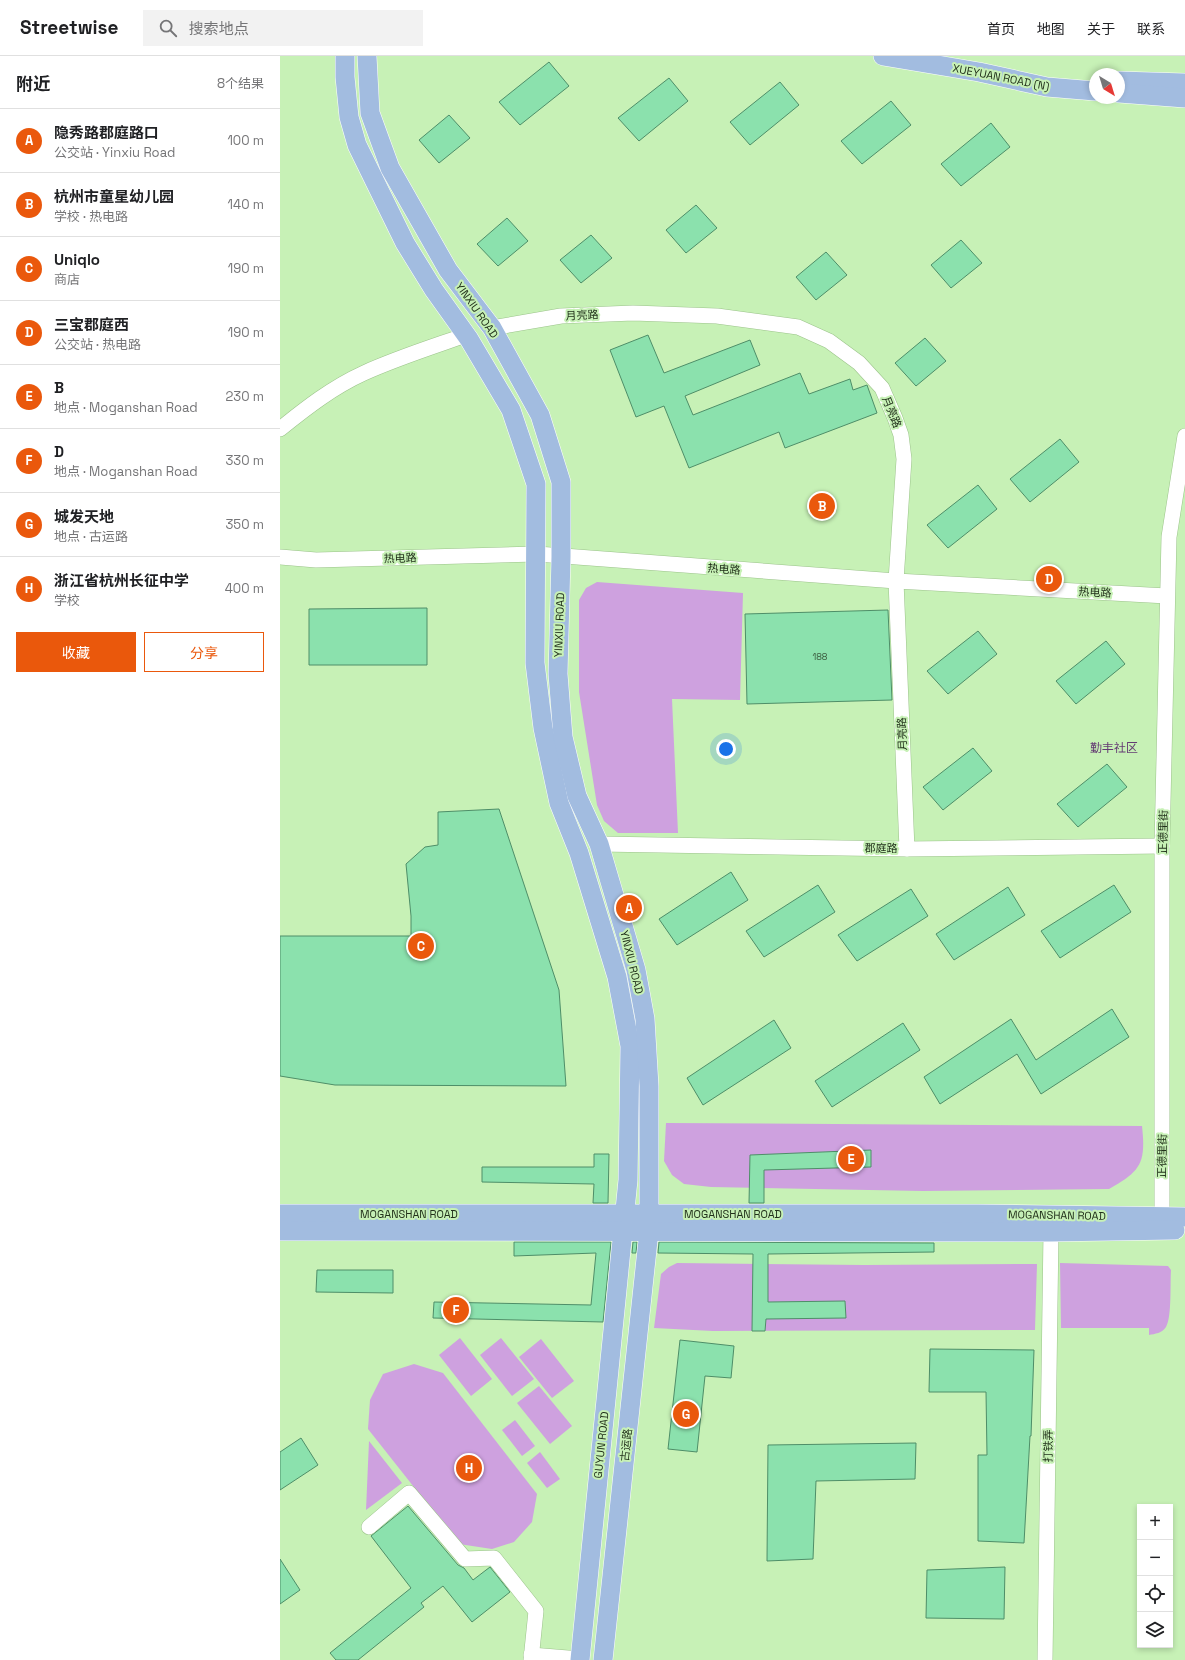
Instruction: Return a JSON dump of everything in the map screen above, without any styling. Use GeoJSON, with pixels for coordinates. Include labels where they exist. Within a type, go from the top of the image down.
{"type":"FeatureCollection","features":[{"type":"Feature","properties":{"kind":"main road","name":"YINXIU ROAD"},"geometry":{"type":"LineString","coordinates":[[345,56],[345,77],[349,117],[357,145],[405,243],[434,290],[466,335],[511,410],[536,484],[535,663],[543,728],[559,802],[579,853],[617,977],[630,1046],[628,1180],[624,1222]]}},
{"type":"Feature","properties":{"kind":"main road","name":"YINXIU ROAD"},"geometry":{"type":"LineString","coordinates":[[368,56],[370,113],[390,168],[448,270],[492,328],[540,415],[561,482],[558,674],[563,737],[577,796],[599,844],[636,970],[645,1019],[649,1086],[649,1222]]}},
{"type":"Feature","properties":{"kind":"main road","name":"XUEYUAN ROAD (N)"},"geometry":{"type":"LineString","coordinates":[[883,56],[979,72],[1047,87],[1089,90]]}},
{"type":"Feature","properties":{"kind":"main road","name":"XUEYUAN ROAD (N)"},"geometry":{"type":"LineString","coordinates":[[958,56],[1031,74],[1089,79]]}},
{"type":"Feature","properties":{"kind":"main road"},"geometry":{"type":"LineString","coordinates":[[1125,81],[1185,83]]}},
{"type":"Feature","properties":{"kind":"main road"},"geometry":{"type":"LineString","coordinates":[[1125,94],[1185,98]]}},
{"type":"Feature","properties":{"kind":"main road","name":"MOGANSHAN ROAD"},"geometry":{"type":"LineString","coordinates":[[280,1214],[624,1222],[979,1214],[1162,1224],[1185,1230]]}},
{"type":"Feature","properties":{"kind":"main road","name":"MOGANSHAN ROAD"},"geometry":{"type":"LineString","coordinates":[[649,1222],[1051,1232],[1162,1224],[1185,1217]]}},
{"type":"Feature","properties":{"kind":"main road","name":"MOGANSHAN ROAD"},"geometry":{"type":"LineString","coordinates":[[280,1231],[624,1222]]}},
{"type":"Feature","properties":{"kind":"main road","name":"GUYUN ROAD"},"geometry":{"type":"LineString","coordinates":[[580,1660],[624,1222]]}},
{"type":"Feature","properties":{"kind":"main road","name":"古运路"},"geometry":{"type":"LineString","coordinates":[[603,1660],[649,1222]]}},
{"type":"Feature","properties":{"kind":"street","name":"月亮路"},"geometry":{"type":"LineString","coordinates":[[492,328],[562,316],[633,313],[717,316],[798,326],[830,341],[859,363],[882,388],[896,418],[901,435],[904,459],[896,582],[907,849]]}},
{"type":"Feature","properties":{"kind":"street"},"geometry":{"type":"LineString","coordinates":[[280,428],[314,402],[363,374],[417,352],[466,335]]}},
{"type":"Feature","properties":{"kind":"street","name":"正德里街"},"geometry":{"type":"LineString","coordinates":[[1162,1224],[1162,846],[1167,596],[1169,537],[1185,436]]}},
{"type":"Feature","properties":{"kind":"street","name":"热电路"},"geometry":{"type":"LineString","coordinates":[[280,557],[316,560],[536,554],[896,582],[1167,596]]}},
{"type":"Feature","properties":{"kind":"street","name":"郡庭路"},"geometry":{"type":"LineString","coordinates":[[599,844],[907,849],[1162,846]]}},
{"type":"Feature","properties":{"kind":"street","name":"打铁弄"},"geometry":{"type":"LineString","coordinates":[[1045,1660],[1051,1232]]}},
{"type":"Feature","properties":{"kind":"street"},"geometry":{"type":"LineString","coordinates":[[369,1527],[409,1493],[465,1558],[494,1558],[536,1611],[531,1658],[580,1660]]}},
{"type":"Feature","properties":{"kind":"shaded area"},"geometry":{"type":"Polygon","coordinates":[[[597,582],[743,593],[740,700],[672,699],[678,833],[618,833],[604,821],[597,805],[579,692],[579,600],[586,588],[597,582]]]}},
{"type":"Feature","properties":{"kind":"shaded area"},"geometry":{"type":"Polygon","coordinates":[[[666,1123],[1142,1126],[1143,1149],[1142,1157],[1135,1171],[1120,1183],[1109,1189],[923,1191],[711,1187],[684,1184],[672,1175],[664,1161],[666,1123]]]}},
{"type":"Feature","properties":{"kind":"shaded area"},"geometry":{"type":"Polygon","coordinates":[[[677,1263],[864,1265],[1037,1264],[1035,1330],[713,1331],[654,1328],[661,1274],[669,1267],[677,1263]]]}},
{"type":"Feature","properties":{"kind":"shaded area"},"geometry":{"type":"Polygon","coordinates":[[[1060,1263],[1168,1266],[1171,1270],[1169,1316],[1166,1327],[1156,1334],[1149,1335],[1149,1328],[1061,1328],[1060,1263]]]}},
{"type":"Feature","properties":{"kind":"shaded area"},"geometry":{"type":"Polygon","coordinates":[[[460,1338],[492,1379],[471,1396],[439,1355],[460,1338]]]}},
{"type":"Feature","properties":{"kind":"shaded area"},"geometry":{"type":"Polygon","coordinates":[[[501,1338],[534,1379],[512,1396],[480,1355],[501,1338]]]}},
{"type":"Feature","properties":{"kind":"shaded area"},"geometry":{"type":"Polygon","coordinates":[[[541,1339],[574,1381],[552,1398],[519,1357],[541,1339]]]}},
{"type":"Feature","properties":{"kind":"shaded area"},"geometry":{"type":"Polygon","coordinates":[[[414,1364],[443,1373],[537,1494],[532,1522],[514,1542],[492,1549],[459,1544],[368,1429],[370,1400],[383,1374],[414,1364]]]}},
{"type":"Feature","properties":{"kind":"shaded area"},"geometry":{"type":"Polygon","coordinates":[[[539,1386],[572,1426],[550,1444],[517,1403],[539,1386]]]}},
{"type":"Feature","properties":{"kind":"shaded area"},"geometry":{"type":"Polygon","coordinates":[[[515,1420],[535,1446],[522,1456],[502,1430],[515,1420]]]}},
{"type":"Feature","properties":{"kind":"shaded area"},"geometry":{"type":"Polygon","coordinates":[[[369,1441],[402,1483],[366,1510],[369,1441]]]}},
{"type":"Feature","properties":{"kind":"shaded area"},"geometry":{"type":"Polygon","coordinates":[[[540,1452],[560,1479],[547,1488],[527,1463],[540,1452]]]}},
{"type":"Feature","properties":{"kind":"building"},"geometry":{"type":"Polygon","coordinates":[[[549,62],[569,86],[520,125],[499,102],[549,62]]]}},
{"type":"Feature","properties":{"kind":"building"},"geometry":{"type":"Polygon","coordinates":[[[669,78],[688,101],[639,141],[618,118],[669,78]]]}},
{"type":"Feature","properties":{"kind":"building"},"geometry":{"type":"Polygon","coordinates":[[[780,82],[799,105],[750,145],[730,122],[780,82]]]}},
{"type":"Feature","properties":{"kind":"building"},"geometry":{"type":"Polygon","coordinates":[[[891,101],[911,125],[862,164],[841,141],[891,101]]]}},
{"type":"Feature","properties":{"kind":"building"},"geometry":{"type":"Polygon","coordinates":[[[449,115],[470,138],[439,163],[419,140],[449,115]]]}},
{"type":"Feature","properties":{"kind":"building"},"geometry":{"type":"Polygon","coordinates":[[[991,123],[1010,147],[961,186],[941,164],[991,123]]]}},
{"type":"Feature","properties":{"kind":"building"},"geometry":{"type":"Polygon","coordinates":[[[696,205],[717,228],[686,253],[666,230],[696,205]]]}},
{"type":"Feature","properties":{"kind":"building"},"geometry":{"type":"Polygon","coordinates":[[[507,218],[528,241],[498,266],[477,244],[507,218]]]}},
{"type":"Feature","properties":{"kind":"building"},"geometry":{"type":"Polygon","coordinates":[[[591,235],[612,258],[581,283],[560,260],[591,235]]]}},
{"type":"Feature","properties":{"kind":"building"},"geometry":{"type":"Polygon","coordinates":[[[961,240],[982,263],[951,288],[931,265],[961,240]]]}},
{"type":"Feature","properties":{"kind":"building"},"geometry":{"type":"Polygon","coordinates":[[[826,252],[847,275],[816,300],[796,277],[826,252]]]}},
{"type":"Feature","properties":{"kind":"building"},"geometry":{"type":"Polygon","coordinates":[[[648,335],[664,373],[750,340],[760,365],[685,396],[693,415],[800,373],[809,394],[850,379],[853,390],[867,385],[877,413],[785,448],[779,432],[689,468],[664,406],[636,417],[610,350],[648,335]]]}},
{"type":"Feature","properties":{"kind":"building"},"geometry":{"type":"Polygon","coordinates":[[[925,338],[946,361],[916,386],[895,363],[925,338]]]}},
{"type":"Feature","properties":{"kind":"building"},"geometry":{"type":"Polygon","coordinates":[[[1060,439],[1079,462],[1030,502],[1010,479],[1060,439]]]}},
{"type":"Feature","properties":{"kind":"building"},"geometry":{"type":"Polygon","coordinates":[[[978,485],[997,509],[948,548],[927,525],[978,485]]]}},
{"type":"Feature","properties":{"kind":"building"},"geometry":{"type":"Polygon","coordinates":[[[427,608],[427,665],[309,665],[309,609],[427,608]]]}},
{"type":"Feature","properties":{"kind":"building"},"geometry":{"type":"Polygon","coordinates":[[[888,610],[892,700],[747,704],[745,614],[888,610]]]}},
{"type":"Feature","properties":{"kind":"building"},"geometry":{"type":"Polygon","coordinates":[[[978,631],[997,654],[948,694],[927,671],[978,631]]]}},
{"type":"Feature","properties":{"kind":"building"},"geometry":{"type":"Polygon","coordinates":[[[1106,641],[1125,664],[1076,704],[1056,681],[1106,641]]]}},
{"type":"Feature","properties":{"kind":"building"},"geometry":{"type":"Polygon","coordinates":[[[973,748],[992,771],[943,810],[923,787],[973,748]]]}},
{"type":"Feature","properties":{"kind":"building"},"geometry":{"type":"Polygon","coordinates":[[[1107,764],[1127,787],[1078,827],[1057,804],[1107,764]]]}},
{"type":"Feature","properties":{"kind":"building"},"geometry":{"type":"Polygon","coordinates":[[[499,809],[559,990],[566,1086],[335,1085],[280,1076],[280,936],[411,936],[411,916],[406,864],[425,847],[438,845],[438,812],[499,809]]]}},
{"type":"Feature","properties":{"kind":"building"},"geometry":{"type":"Polygon","coordinates":[[[731,872],[748,900],[677,945],[659,919],[731,872]]]}},
{"type":"Feature","properties":{"kind":"building"},"geometry":{"type":"Polygon","coordinates":[[[818,885],[835,912],[764,957],[746,931],[818,885]]]}},
{"type":"Feature","properties":{"kind":"building"},"geometry":{"type":"Polygon","coordinates":[[[1114,885],[1131,912],[1060,958],[1041,931],[1114,885]]]}},
{"type":"Feature","properties":{"kind":"building"},"geometry":{"type":"Polygon","coordinates":[[[1008,887],[1025,915],[954,960],[936,934],[1008,887]]]}},
{"type":"Feature","properties":{"kind":"building"},"geometry":{"type":"Polygon","coordinates":[[[911,889],[928,916],[857,961],[838,935],[911,889]]]}},
{"type":"Feature","properties":{"kind":"building"},"geometry":{"type":"Polygon","coordinates":[[[1112,1009],[1129,1037],[1041,1094],[1017,1054],[940,1104],[924,1077],[1011,1019],[1036,1060],[1112,1009]]]}},
{"type":"Feature","properties":{"kind":"building"},"geometry":{"type":"Polygon","coordinates":[[[774,1020],[791,1048],[703,1105],[687,1078],[774,1020]]]}},
{"type":"Feature","properties":{"kind":"building"},"geometry":{"type":"Polygon","coordinates":[[[903,1023],[920,1050],[832,1107],[815,1081],[903,1023]]]}},
{"type":"Feature","properties":{"kind":"building"},"geometry":{"type":"Polygon","coordinates":[[[871,1150],[871,1167],[764,1170],[764,1203],[749,1203],[750,1155],[871,1150]]]}},
{"type":"Feature","properties":{"kind":"building"},"geometry":{"type":"Polygon","coordinates":[[[594,1154],[609,1154],[608,1203],[593,1203],[594,1184],[482,1182],[482,1167],[594,1167],[594,1154]]]}},
{"type":"Feature","properties":{"kind":"building"},"geometry":{"type":"Polygon","coordinates":[[[514,1242],[611,1242],[603,1322],[433,1318],[434,1302],[591,1305],[596,1253],[514,1256],[514,1242]]]}},
{"type":"Feature","properties":{"kind":"building"},"geometry":{"type":"Polygon","coordinates":[[[633,1242],[637,1242],[636,1253],[632,1253],[633,1242]]]}},
{"type":"Feature","properties":{"kind":"building"},"geometry":{"type":"Polygon","coordinates":[[[659,1242],[934,1243],[934,1252],[768,1254],[768,1302],[845,1301],[846,1318],[766,1319],[765,1331],[752,1331],[753,1254],[658,1253],[659,1242]]]}},
{"type":"Feature","properties":{"kind":"building"},"geometry":{"type":"Polygon","coordinates":[[[317,1270],[393,1270],[393,1293],[316,1292],[317,1270]]]}},
{"type":"Feature","properties":{"kind":"building"},"geometry":{"type":"Polygon","coordinates":[[[680,1340],[734,1346],[731,1378],[705,1376],[697,1452],[668,1449],[680,1340]]]}},
{"type":"Feature","properties":{"kind":"building"},"geometry":{"type":"Polygon","coordinates":[[[930,1349],[1034,1350],[1031,1436],[1024,1543],[978,1541],[978,1455],[987,1455],[986,1392],[929,1392],[930,1349]]]}},
{"type":"Feature","properties":{"kind":"building"},"geometry":{"type":"Polygon","coordinates":[[[301,1438],[318,1465],[280,1490],[280,1452],[301,1438]]]}},
{"type":"Feature","properties":{"kind":"building"},"geometry":{"type":"Polygon","coordinates":[[[916,1443],[915,1479],[816,1481],[813,1559],[767,1561],[768,1445],[916,1443]]]}},
{"type":"Feature","properties":{"kind":"building"},"geometry":{"type":"Polygon","coordinates":[[[408,1506],[458,1565],[464,1568],[473,1580],[490,1567],[510,1592],[472,1622],[443,1586],[421,1603],[424,1607],[358,1660],[336,1660],[330,1653],[411,1588],[371,1536],[408,1506]]]}},
{"type":"Feature","properties":{"kind":"building"},"geometry":{"type":"Polygon","coordinates":[[[280,1559],[300,1590],[280,1604],[280,1559]]]}},
{"type":"Feature","properties":{"kind":"building"},"geometry":{"type":"Polygon","coordinates":[[[1005,1567],[1004,1619],[926,1618],[927,1570],[1005,1567]]]}},
{"type":"Feature","properties":{"kind":"place","name":"杭州市童星幼儿园"},"geometry":{"type":"Point","coordinates":[822,506]}},
{"type":"Feature","properties":{"kind":"place","name":"三宝郡庭西"},"geometry":{"type":"Point","coordinates":[1049,579]}},
{"type":"Feature","properties":{"kind":"place","name":"隐秀路郡庭路口"},"geometry":{"type":"Point","coordinates":[629,908]}},
{"type":"Feature","properties":{"kind":"place","name":"Uniqlo"},"geometry":{"type":"Point","coordinates":[421,946]}},
{"type":"Feature","properties":{"kind":"place","name":"B"},"geometry":{"type":"Point","coordinates":[851,1159]}},
{"type":"Feature","properties":{"kind":"place","name":"D"},"geometry":{"type":"Point","coordinates":[456,1310]}},
{"type":"Feature","properties":{"kind":"place","name":"城发天地"},"geometry":{"type":"Point","coordinates":[686,1414]}},
{"type":"Feature","properties":{"kind":"place","name":"浙江省杭州长征中学"},"geometry":{"type":"Point","coordinates":[469,1468]}},
{"type":"Feature","properties":{"kind":"district","name":"勤丰社区"},"geometry":{"type":"Point","coordinates":[1114,748]}}]}
